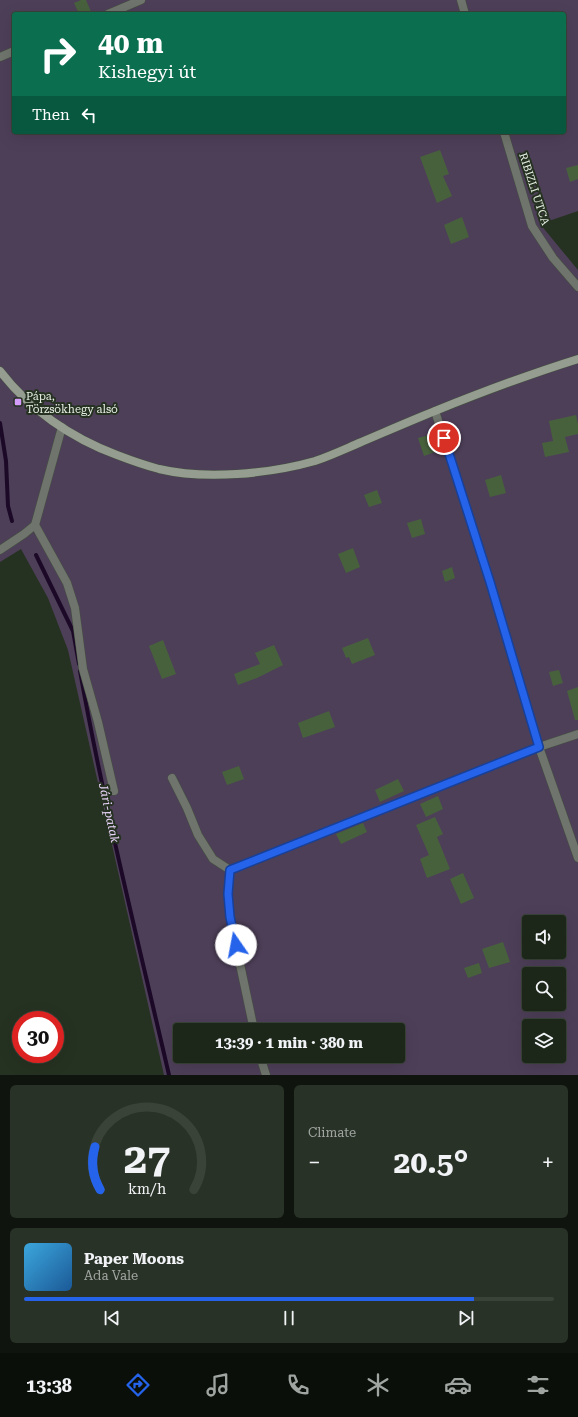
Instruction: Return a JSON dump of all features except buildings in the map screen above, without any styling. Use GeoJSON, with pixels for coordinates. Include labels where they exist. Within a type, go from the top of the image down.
{"type":"FeatureCollection","features":[{"type":"Feature","properties":{"kind":"main road"},"geometry":{"type":"LineString","coordinates":[[0,371],[33,406],[62,427],[96,447],[159,469],[200,474],[228,474],[283,469],[316,460],[532,373],[578,359]]}},
{"type":"Feature","properties":{"kind":"street"},"geometry":{"type":"LineString","coordinates":[[113,12],[141,0]]}},
{"type":"Feature","properties":{"kind":"street"},"geometry":{"type":"LineString","coordinates":[[461,0],[464,12]]}},
{"type":"Feature","properties":{"kind":"street"},"geometry":{"type":"LineString","coordinates":[[0,57],[12,52]]}},
{"type":"Feature","properties":{"kind":"street","name":"RIBIZLI UTCA"},"geometry":{"type":"LineString","coordinates":[[505,134],[532,226],[553,258],[578,287]]}},
{"type":"Feature","properties":{"kind":"street"},"geometry":{"type":"LineString","coordinates":[[435,411],[490,582],[539,747],[578,858]]}},
{"type":"Feature","properties":{"kind":"street"},"geometry":{"type":"LineString","coordinates":[[0,550],[35,526],[62,427]]}},
{"type":"Feature","properties":{"kind":"street"},"geometry":{"type":"LineString","coordinates":[[35,526],[67,584],[75,608],[83,669],[98,722],[114,791]]}},
{"type":"Feature","properties":{"kind":"street"},"geometry":{"type":"LineString","coordinates":[[230,870],[539,747],[578,734]]}},
{"type":"Feature","properties":{"kind":"street"},"geometry":{"type":"LineString","coordinates":[[172,778],[198,835],[213,859],[230,870]]}},
{"type":"Feature","properties":{"kind":"street"},"geometry":{"type":"LineString","coordinates":[[230,870],[228,894],[230,917],[253,1023]]}},
{"type":"Feature","properties":{"kind":"street"},"geometry":{"type":"LineString","coordinates":[[262,1063],[266,1075]]}},
{"type":"Feature","properties":{"kind":"shaded area"},"geometry":{"type":"Polygon","coordinates":[[[0,0],[578,0],[578,211],[540,224],[578,270],[578,1075],[164,1075],[68,650],[48,598],[21,549],[0,562],[0,0]]]}},
{"type":"Feature","properties":{"kind":"waterway","name":"Jári-patak"},"geometry":{"type":"LineString","coordinates":[[0,423],[6,461],[8,506],[12,521]]}},
{"type":"Feature","properties":{"kind":"waterway","name":"Jári-patak"},"geometry":{"type":"LineString","coordinates":[[36,555],[73,631],[79,664]]}},
{"type":"Feature","properties":{"kind":"waterway","name":"Jári-patak"},"geometry":{"type":"LineString","coordinates":[[80,671],[89,722],[111,823],[169,1075]]}},
{"type":"Feature","properties":{"kind":"place","name":"Pápa, Törzsökhegy alsó"},"geometry":{"type":"Point","coordinates":[18,402]}},
{"type":"Feature","properties":{"kind":"route"},"geometry":{"type":"LineString","coordinates":[[236,945],[230,917],[228,894],[230,870],[539,747],[490,582],[444,438]]}}]}
